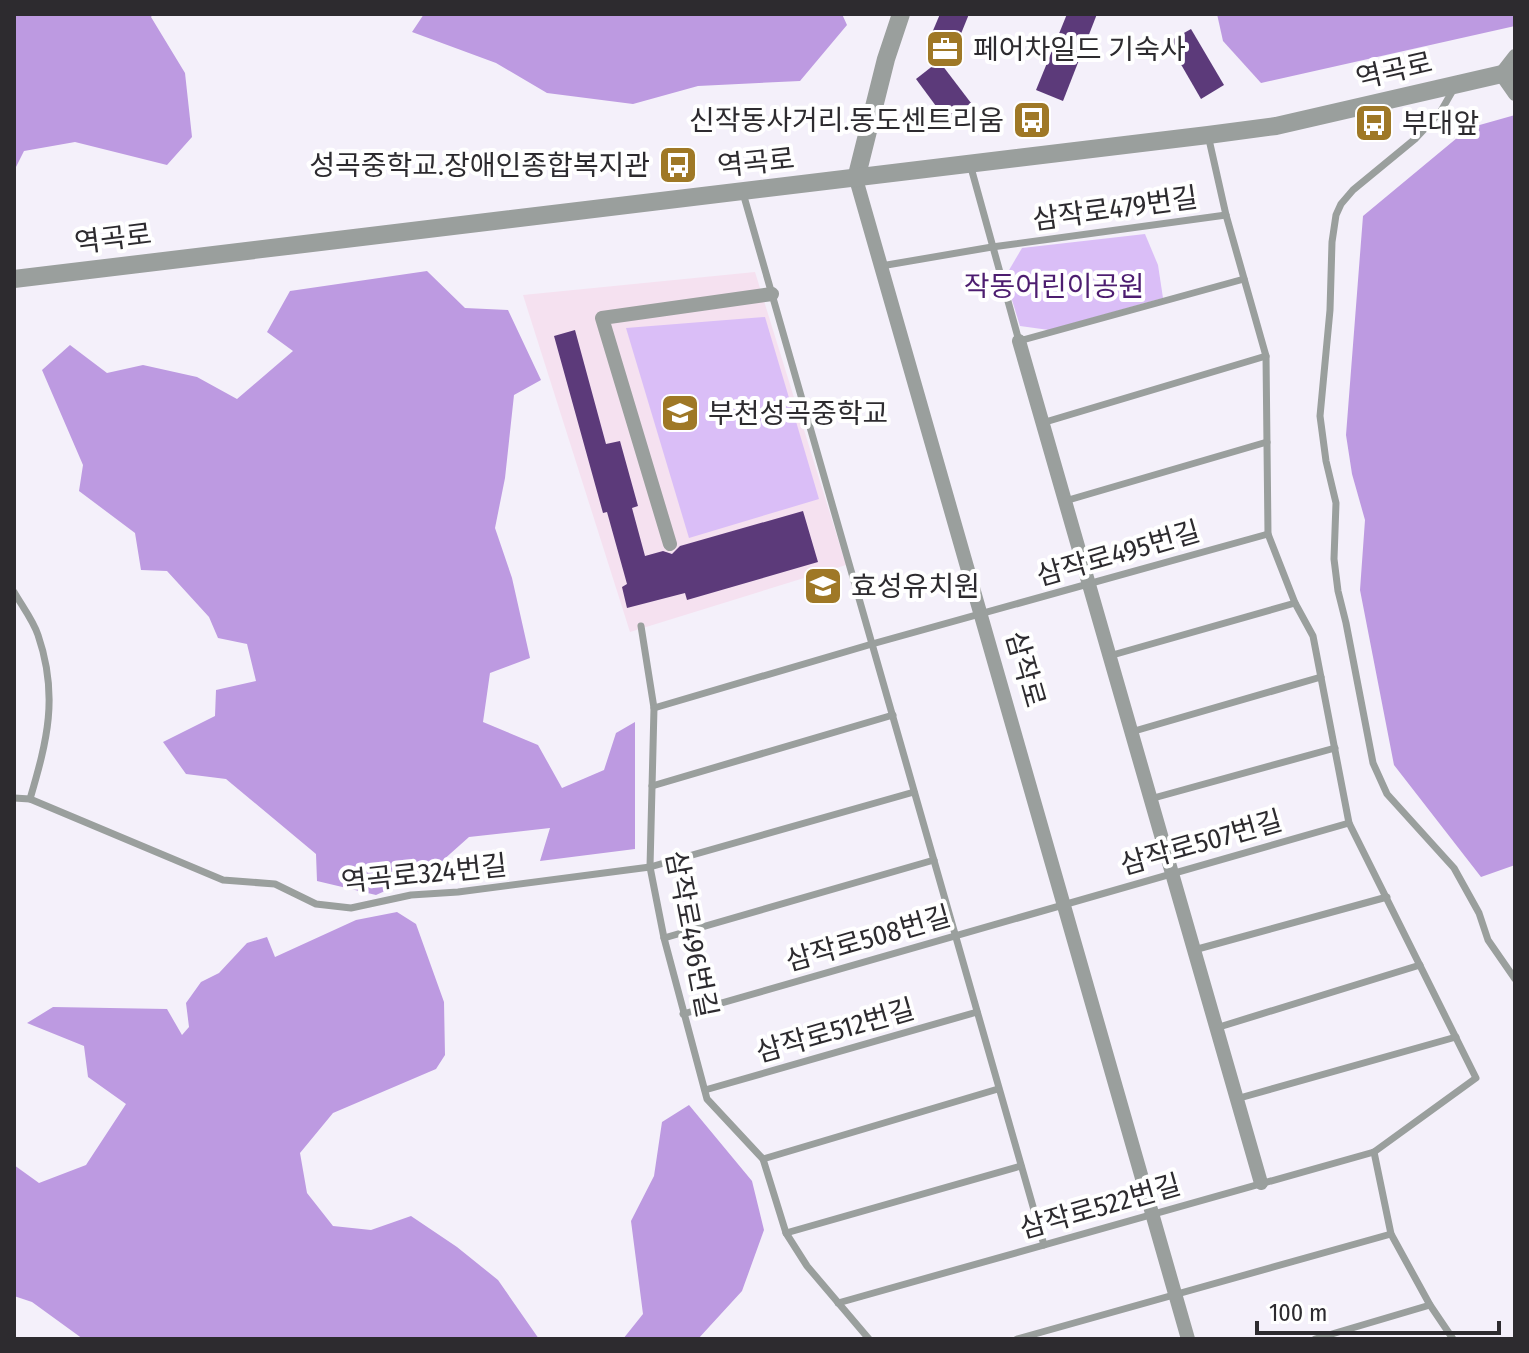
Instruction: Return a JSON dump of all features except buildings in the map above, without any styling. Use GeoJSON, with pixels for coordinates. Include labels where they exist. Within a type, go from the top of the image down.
{"type":"FeatureCollection","features":[{"type":"Feature","properties":{"kind":"street"},"geometry":{"type":"LineString","coordinates":[[856,179],[886,59],[901,14]]}},
{"type":"Feature","properties":{"kind":"street"},"geometry":{"type":"LineString","coordinates":[[1515,56],[1508,73],[1515,94]]}},
{"type":"Feature","properties":{"kind":"street","name":"역곡로"},"geometry":{"type":"LineString","coordinates":[[14,279],[1276,126],[1508,73]]}},
{"type":"Feature","properties":{"kind":"street","name":"삼작로"},"geometry":{"type":"LineString","coordinates":[[856,179],[1188,1339]]}},
{"type":"Feature","properties":{"kind":"street"},"geometry":{"type":"LineString","coordinates":[[670,544],[602,318],[772,294]]}},
{"type":"Feature","properties":{"kind":"street"},"geometry":{"type":"LineString","coordinates":[[1019,341],[1261,1183]]}},
{"type":"Feature","properties":{"kind":"lane"},"geometry":{"type":"LineString","coordinates":[[1456,84],[1441,111],[1415,139],[1353,190],[1336,215],[1320,416],[1336,503],[1334,559],[1338,591],[1373,763],[1387,794],[1454,868],[1479,913],[1488,940],[1515,979]]}},
{"type":"Feature","properties":{"kind":"lane"},"geometry":{"type":"LineString","coordinates":[[1208,135],[1226,215]]}},
{"type":"Feature","properties":{"kind":"lane"},"geometry":{"type":"LineString","coordinates":[[970,164],[1019,341],[1244,279]]}},
{"type":"Feature","properties":{"kind":"lane"},"geometry":{"type":"LineString","coordinates":[[743,191],[1044,1245]]}},
{"type":"Feature","properties":{"kind":"lane","name":"삼작로479번길"},"geometry":{"type":"LineString","coordinates":[[881,266],[992,247],[1226,215],[1266,356],[1268,534]]}},
{"type":"Feature","properties":{"kind":"lane"},"geometry":{"type":"LineString","coordinates":[[1042,423],[1266,356]]}},
{"type":"Feature","properties":{"kind":"lane"},"geometry":{"type":"LineString","coordinates":[[1065,501],[1267,442]]}},
{"type":"Feature","properties":{"kind":"lane"},"geometry":{"type":"LineString","coordinates":[[1268,534],[1295,603],[1313,636],[1349,823],[1476,1078],[1374,1152],[1391,1234],[1430,1305],[1453,1339]]}},
{"type":"Feature","properties":{"kind":"lane","name":"삼작로495번길"},"geometry":{"type":"LineString","coordinates":[[981,615],[1268,534]]}},
{"type":"Feature","properties":{"kind":"lane"},"geometry":{"type":"LineString","coordinates":[[14,592],[37,634],[50,689],[46,744],[30,799]]}},
{"type":"Feature","properties":{"kind":"lane"},"geometry":{"type":"LineString","coordinates":[[1109,656],[1295,603]]}},
{"type":"Feature","properties":{"kind":"lane"},"geometry":{"type":"LineString","coordinates":[[654,708],[981,615]]}},
{"type":"Feature","properties":{"kind":"lane","name":"삼작로496번길"},"geometry":{"type":"LineString","coordinates":[[641,626],[654,708],[650,867],[664,938],[707,1099],[763,1159],[786,1233],[807,1266],[869,1339]]}},
{"type":"Feature","properties":{"kind":"lane"},"geometry":{"type":"LineString","coordinates":[[1131,732],[1321,677]]}},
{"type":"Feature","properties":{"kind":"lane"},"geometry":{"type":"LineString","coordinates":[[652,786],[893,715]]}},
{"type":"Feature","properties":{"kind":"lane"},"geometry":{"type":"LineString","coordinates":[[1150,799],[1335,748]]}},
{"type":"Feature","properties":{"kind":"lane","name":"역곡로324번길"},"geometry":{"type":"LineString","coordinates":[[14,798],[30,799],[223,880],[275,884],[316,904],[351,908],[411,895],[458,892],[650,867],[914,792]]}},
{"type":"Feature","properties":{"kind":"lane","name":"삼작로507번길"},"geometry":{"type":"LineString","coordinates":[[1064,903],[1349,823]]}},
{"type":"Feature","properties":{"kind":"lane"},"geometry":{"type":"LineString","coordinates":[[664,938],[934,860]]}},
{"type":"Feature","properties":{"kind":"lane"},"geometry":{"type":"LineString","coordinates":[[1194,950],[1387,897]]}},
{"type":"Feature","properties":{"kind":"lane","name":"삼작로508번길"},"geometry":{"type":"LineString","coordinates":[[683,1014],[1064,903]]}},
{"type":"Feature","properties":{"kind":"lane"},"geometry":{"type":"LineString","coordinates":[[1216,1028],[1420,965]]}},
{"type":"Feature","properties":{"kind":"lane","name":"삼작로512번길"},"geometry":{"type":"LineString","coordinates":[[705,1090],[977,1012]]}},
{"type":"Feature","properties":{"kind":"lane"},"geometry":{"type":"LineString","coordinates":[[1236,1099],[1456,1037]]}},
{"type":"Feature","properties":{"kind":"lane"},"geometry":{"type":"LineString","coordinates":[[763,1159],[998,1089]]}},
{"type":"Feature","properties":{"kind":"lane","name":"삼작로522번길"},"geometry":{"type":"LineString","coordinates":[[838,1303],[1374,1152]]}},
{"type":"Feature","properties":{"kind":"lane"},"geometry":{"type":"LineString","coordinates":[[786,1233],[1021,1166]]}},
{"type":"Feature","properties":{"kind":"lane"},"geometry":{"type":"LineString","coordinates":[[1017,1339],[1391,1234]]}},
{"type":"Feature","properties":{"kind":"lane"},"geometry":{"type":"LineString","coordinates":[[1315,1339],[1430,1305]]}},
{"type":"Feature","properties":{"kind":"shaded area"},"geometry":{"type":"Polygon","coordinates":[[[14,14],[153,14],[151,17],[185,73],[192,137],[167,165],[75,142],[24,151],[14,171],[14,14]]]}},
{"type":"Feature","properties":{"kind":"shaded area"},"geometry":{"type":"Polygon","coordinates":[[[424,14],[842,14],[847,25],[800,81],[698,86],[633,104],[547,93],[496,63],[412,32],[424,14]]]}},
{"type":"Feature","properties":{"kind":"shaded area"},"geometry":{"type":"Polygon","coordinates":[[[1217,14],[1515,14],[1515,26],[1261,83],[1223,41],[1217,14]]]}},
{"type":"Feature","properties":{"kind":"shaded area"},"geometry":{"type":"Polygon","coordinates":[[[1515,115],[1515,865],[1481,877],[1394,765],[1360,590],[1365,520],[1352,474],[1346,435],[1363,216],[1469,128],[1515,115]]]}},
{"type":"Feature","properties":{"kind":"shaded area"},"geometry":{"type":"Polygon","coordinates":[[[427,271],[465,308],[508,310],[541,380],[514,395],[505,478],[495,528],[512,578],[530,658],[490,673],[483,722],[538,745],[562,788],[604,770],[616,733],[635,722],[635,849],[540,861],[550,828],[469,837],[432,870],[376,895],[317,881],[316,854],[226,779],[186,774],[163,742],[215,716],[216,690],[256,681],[247,644],[218,638],[209,617],[167,571],[141,570],[135,533],[79,491],[83,465],[42,370],[70,345],[107,373],[143,365],[197,377],[237,399],[293,351],[267,332],[290,291],[427,271]]]}},
{"type":"Feature","properties":{"kind":"shaded area"},"geometry":{"type":"Polygon","coordinates":[[[755,272],[846,565],[630,632],[523,295],[755,272]]]}},
{"type":"Feature","properties":{"kind":"shaded area"},"geometry":{"type":"Polygon","coordinates":[[[397,912],[416,924],[444,1002],[445,1055],[436,1069],[333,1113],[300,1153],[307,1193],[333,1226],[371,1230],[411,1216],[498,1280],[539,1339],[83,1339],[32,1302],[14,1296],[14,1165],[39,1183],[86,1165],[126,1104],[88,1077],[84,1046],[27,1023],[53,1007],[167,1009],[182,1035],[189,1027],[186,1003],[201,982],[219,973],[247,943],[267,937],[275,957],[356,920],[397,912]]]}},
{"type":"Feature","properties":{"kind":"shaded area"},"geometry":{"type":"Polygon","coordinates":[[[689,1105],[752,1181],[764,1230],[742,1291],[698,1339],[623,1339],[643,1314],[631,1221],[654,1176],[662,1122],[689,1105]]]}},
{"type":"Feature","properties":{"kind":"green space","name":"작동어린이공원"},"geometry":{"type":"Polygon","coordinates":[[[1145,234],[1158,265],[1163,298],[1049,330],[1020,326],[1005,277],[1022,248],[1145,234]]]}},
{"type":"Feature","properties":{"kind":"green space"},"geometry":{"type":"Polygon","coordinates":[[[765,317],[819,499],[689,538],[626,328],[765,317]]]}},
{"type":"Feature","properties":{"kind":"place","name":"페어차일드 기숙사"},"geometry":{"type":"Point","coordinates":[945,49]}},
{"type":"Feature","properties":{"kind":"place","name":"신작동사거리.동도센트리움"},"geometry":{"type":"Point","coordinates":[1032,120]}},
{"type":"Feature","properties":{"kind":"place","name":"부대앞"},"geometry":{"type":"Point","coordinates":[1374,123]}},
{"type":"Feature","properties":{"kind":"place","name":"성곡중학교.장애인종합복지관"},"geometry":{"type":"Point","coordinates":[678,165]}},
{"type":"Feature","properties":{"kind":"place","name":"부천성곡중학교"},"geometry":{"type":"Point","coordinates":[680,413]}},
{"type":"Feature","properties":{"kind":"place","name":"효성유치원"},"geometry":{"type":"Point","coordinates":[823,586]}}]}
